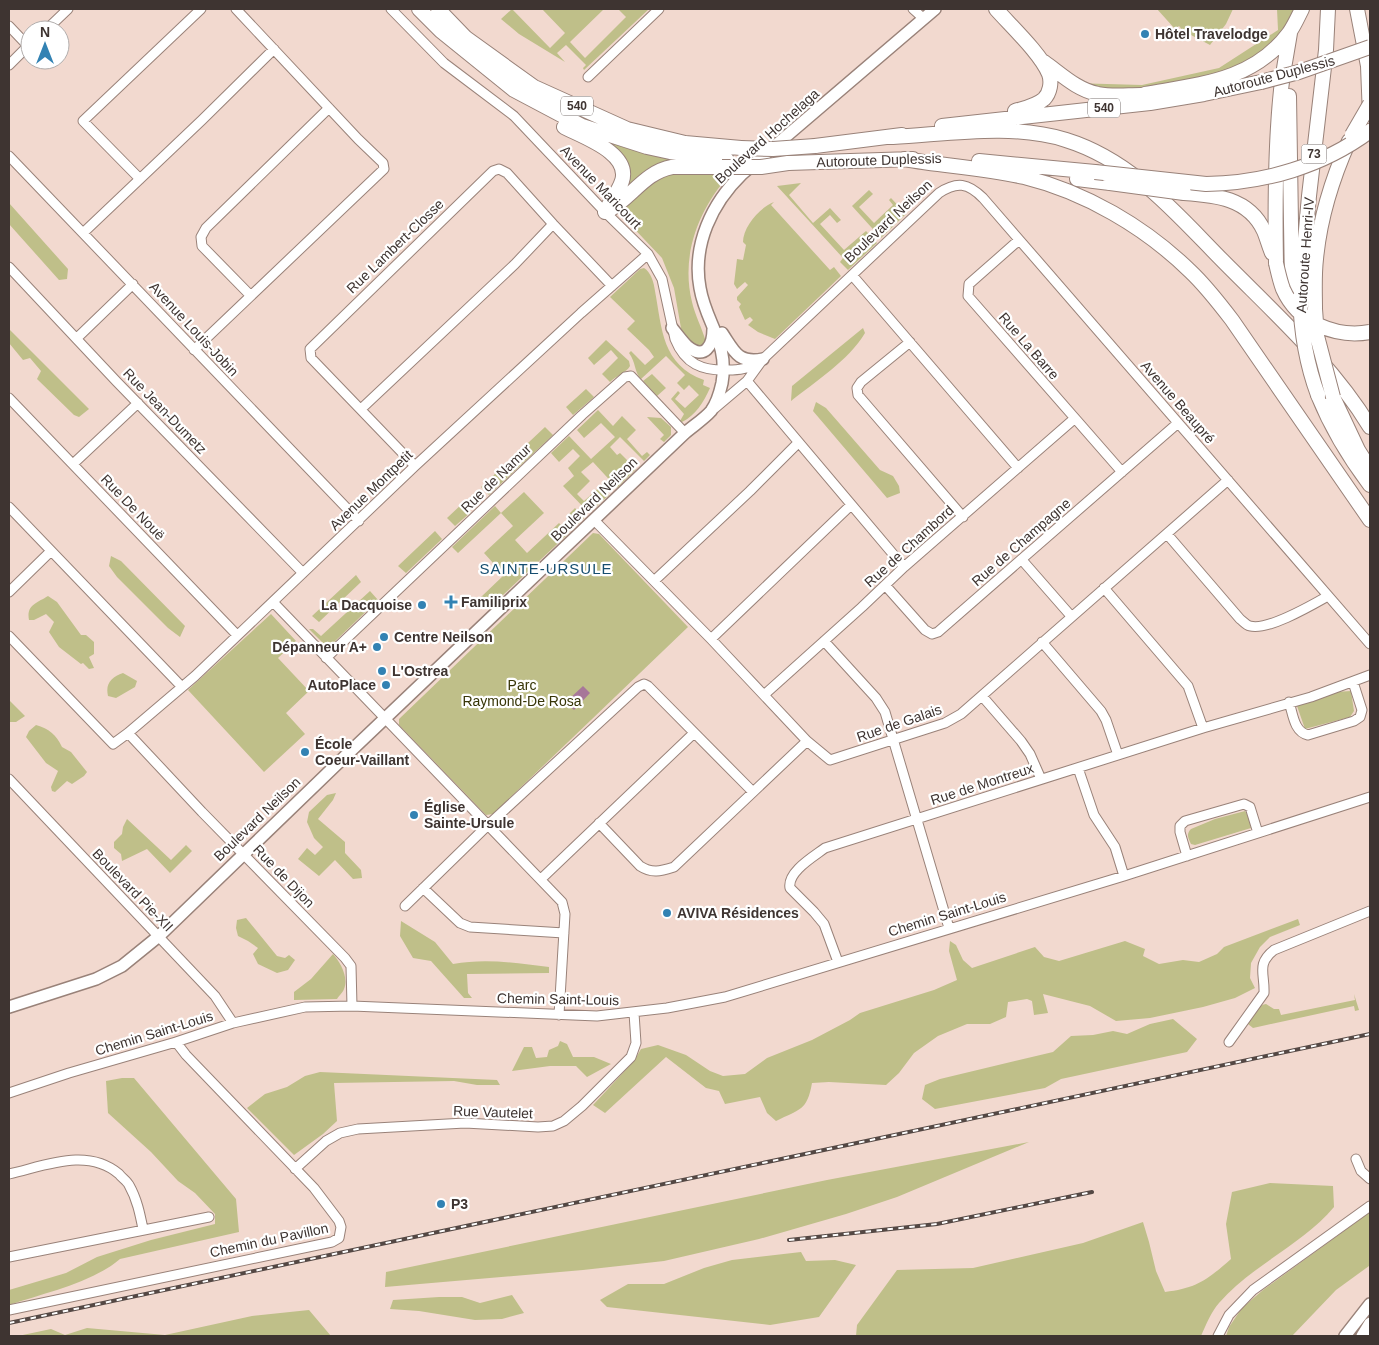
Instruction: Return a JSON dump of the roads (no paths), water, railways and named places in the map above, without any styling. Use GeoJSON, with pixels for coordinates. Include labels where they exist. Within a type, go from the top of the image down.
{"type":"FeatureCollection","features":[{"type":"Feature","properties":{"kind":"highway","name":"Autoroute Duplessis"},"geometry":{"type":"LineString","coordinates":[[419,9],[441,31],[514,90],[582,126],[646,147],[725,164],[942,157],[1206,184],[1225,184],[1256,180],[1286,173],[1331,155],[1370,131]]}},
{"type":"Feature","properties":{"kind":"highway","name":"Autoroute Duplessis"},"geometry":{"type":"LineString","coordinates":[[438,9],[466,38],[534,87],[627,129],[648,135],[704,145],[741,148],[773,149],[815,146],[893,137],[946,125],[1150,103],[1261,82],[1299,72],[1370,48]]}},
{"type":"Feature","properties":{"kind":"highway"},"geometry":{"type":"LineString","coordinates":[[996,9],[1040,58],[1072,83],[1102,95],[1142,95]]}},
{"type":"Feature","properties":{"kind":"highway"},"geometry":{"type":"LineString","coordinates":[[946,125],[1142,95],[1213,82],[1242,72],[1274,50],[1291,31],[1302,9]]}},
{"type":"Feature","properties":{"kind":"highway"},"geometry":{"type":"LineString","coordinates":[[1357,9],[1368,66],[1370,117]]}},
{"type":"Feature","properties":{"kind":"highway","name":"Autoroute Henri-IV"},"geometry":{"type":"LineString","coordinates":[[1328,10],[1326,50],[1296,292],[1305,349],[1318,395],[1324,410],[1354,464],[1370,485]]}},
{"type":"Feature","properties":{"kind":"highway"},"geometry":{"type":"LineString","coordinates":[[441,31],[451,45],[507,91],[561,126],[613,153],[620,162],[623,171],[622,181],[605,212]]}},
{"type":"Feature","properties":{"kind":"highway"},"geometry":{"type":"LineString","coordinates":[[1276,263],[1275,189],[1278,133],[1281,89],[1291,31]]}},
{"type":"Feature","properties":{"kind":"highway"},"geometry":{"type":"LineString","coordinates":[[1287,55],[1296,292]]}},
{"type":"Feature","properties":{"kind":"highway"},"geometry":{"type":"LineString","coordinates":[[993,117],[1034,106],[1046,97],[1050,86],[1050,75],[1040,58]]}},
{"type":"Feature","properties":{"kind":"highway"},"geometry":{"type":"LineString","coordinates":[[1370,104],[1352,135],[1336,170],[1324,208],[1316,261],[1315,309],[1317,336],[1333,397],[1358,450],[1370,469]]}},
{"type":"Feature","properties":{"kind":"highway"},"geometry":{"type":"LineString","coordinates":[[893,137],[1018,131],[1065,140],[1088,148],[1110,159],[1154,191],[1291,329],[1339,383],[1370,427]]}},
{"type":"Feature","properties":{"kind":"highway"},"geometry":{"type":"LineString","coordinates":[[904,159],[991,171],[1041,182],[1075,195],[1105,210],[1135,227],[1167,250],[1196,278],[1232,320],[1370,520]]}},
{"type":"Feature","properties":{"kind":"highway"},"geometry":{"type":"LineString","coordinates":[[981,161],[1076,179],[1219,196],[1239,204],[1253,214],[1264,231],[1276,263],[1283,290],[1291,303],[1310,320],[1326,329],[1340,333],[1358,334],[1370,332]]}},
{"type":"Feature","properties":{"kind":"highway"},"geometry":{"type":"LineString","coordinates":[[605,212],[617,206],[648,178],[664,168],[725,164]]}},
{"type":"Feature","properties":{"kind":"main road","name":"Boulevard Hochelaga"},"geometry":{"type":"LineString","coordinates":[[711,411],[721,391],[724,370],[722,347],[702,295],[698,279],[700,249],[709,221],[725,192],[749,168],[935,9]]}},
{"type":"Feature","properties":{"kind":"main road"},"geometry":{"type":"LineString","coordinates":[[672,328],[692,350],[697,352],[705,351],[710,346],[713,336],[710,315]]}},
{"type":"Feature","properties":{"kind":"main road"},"geometry":{"type":"LineString","coordinates":[[710,315],[736,354],[752,361],[762,359]]}},
{"type":"Feature","properties":{"kind":"main road","name":"Boulevard Neilson"},"geometry":{"type":"LineString","coordinates":[[9,1007],[96,978],[122,966],[159,936],[243,853],[685,433],[711,411]]}},
{"type":"Feature","properties":{"kind":"main road"},"geometry":{"type":"LineString","coordinates":[[1345,1336],[1370,1304]]}},
{"type":"Feature","properties":{"kind":"main road"},"geometry":{"type":"LineString","coordinates":[[1362,1336],[1370,1323]]}},
{"type":"Feature","properties":{"kind":"street"},"geometry":{"type":"LineString","coordinates":[[56,20],[68,9]]}},
{"type":"Feature","properties":{"kind":"street"},"geometry":{"type":"LineString","coordinates":[[140,179],[83,121],[201,9]]}},
{"type":"Feature","properties":{"kind":"street"},"geometry":{"type":"LineString","coordinates":[[194,350],[384,169],[383,163],[236,9]]}},
{"type":"Feature","properties":{"kind":"street","name":"Avenue Maricourt"},"geometry":{"type":"LineString","coordinates":[[391,9],[444,63],[514,116],[605,212],[648,254],[662,279],[672,328],[678,347],[687,359],[709,370],[748,368],[762,359]]}},
{"type":"Feature","properties":{"kind":"street"},"geometry":{"type":"LineString","coordinates":[[588,77],[659,9]]}},
{"type":"Feature","properties":{"kind":"street"},"geometry":{"type":"LineString","coordinates":[[913,9],[923,18]]}},
{"type":"Feature","properties":{"kind":"street"},"geometry":{"type":"LineString","coordinates":[[9,26],[20,36]]}},
{"type":"Feature","properties":{"kind":"street"},"geometry":{"type":"LineString","coordinates":[[83,233],[274,49]]}},
{"type":"Feature","properties":{"kind":"street"},"geometry":{"type":"LineString","coordinates":[[9,66],[20,54]]}},
{"type":"Feature","properties":{"kind":"street"},"geometry":{"type":"LineString","coordinates":[[250,295],[202,246],[202,237],[206,228],[329,108]]}},
{"type":"Feature","properties":{"kind":"street","name":"Avenue Louis-Jobin"},"geometry":{"type":"LineString","coordinates":[[9,156],[359,521]]}},
{"type":"Feature","properties":{"kind":"street","name":"Rue Lambert-Closse"},"geometry":{"type":"LineString","coordinates":[[415,466],[311,358],[309,353],[313,345],[333,325],[493,171],[499,169],[507,173],[612,286]]}},
{"type":"Feature","properties":{"kind":"street","name":"Avenue Beaupré"},"geometry":{"type":"LineString","coordinates":[[961,185],[972,188],[977,192],[1370,644]]}},
{"type":"Feature","properties":{"kind":"street","name":"Boulevard Neilson"},"geometry":{"type":"LineString","coordinates":[[711,411],[747,381],[762,359],[939,193],[951,186],[961,185]]}},
{"type":"Feature","properties":{"kind":"street"},"geometry":{"type":"LineString","coordinates":[[361,409],[515,264],[553,224]]}},
{"type":"Feature","properties":{"kind":"street","name":"Rue La Barre"},"geometry":{"type":"LineString","coordinates":[[1019,240],[969,284],[968,296],[1122,472]]}},
{"type":"Feature","properties":{"kind":"street","name":"Avenue Montpetit"},"geometry":{"type":"LineString","coordinates":[[9,636],[112,744],[128,734],[182,687],[415,466],[574,319],[648,254]]}},
{"type":"Feature","properties":{"kind":"street","name":"Rue Jean-Dumetz"},"geometry":{"type":"LineString","coordinates":[[9,267],[303,573]]}},
{"type":"Feature","properties":{"kind":"street"},"geometry":{"type":"LineString","coordinates":[[852,275],[1018,468]]}},
{"type":"Feature","properties":{"kind":"street"},"geometry":{"type":"LineString","coordinates":[[77,338],[133,284]]}},
{"type":"Feature","properties":{"kind":"street"},"geometry":{"type":"LineString","coordinates":[[910,342],[861,382],[858,388],[858,395],[963,517]]}},
{"type":"Feature","properties":{"kind":"street","name":"Rue de Namur"},"geometry":{"type":"LineString","coordinates":[[326,658],[582,415],[625,377],[631,376],[685,433]]}},
{"type":"Feature","properties":{"kind":"street"},"geometry":{"type":"LineString","coordinates":[[747,381],[904,567]]}},
{"type":"Feature","properties":{"kind":"street","name":"Rue De Nouë"},"geometry":{"type":"LineString","coordinates":[[9,398],[237,635]]}},
{"type":"Feature","properties":{"kind":"street"},"geometry":{"type":"LineString","coordinates":[[74,464],[138,403]]}},
{"type":"Feature","properties":{"kind":"street","name":"Rue de Chambord"},"geometry":{"type":"LineString","coordinates":[[764,695],[904,567],[1074,419]]}},
{"type":"Feature","properties":{"kind":"street","name":"Rue de Champagne"},"geometry":{"type":"LineString","coordinates":[[885,585],[925,630],[932,634],[938,632],[1178,423]]}},
{"type":"Feature","properties":{"kind":"street"},"geometry":{"type":"LineString","coordinates":[[654,581],[798,443]]}},
{"type":"Feature","properties":{"kind":"street","name":"Rue de Galais"},"geometry":{"type":"LineString","coordinates":[[807,740],[830,760],[945,723],[961,714],[1228,480]]}},
{"type":"Feature","properties":{"kind":"street"},"geometry":{"type":"LineString","coordinates":[[711,639],[851,505]]}},
{"type":"Feature","properties":{"kind":"street"},"geometry":{"type":"LineString","coordinates":[[9,507],[182,687]]}},
{"type":"Feature","properties":{"kind":"street"},"geometry":{"type":"LineString","coordinates":[[594,520],[807,740],[674,867],[648,870],[640,866],[599,822]]}},
{"type":"Feature","properties":{"kind":"street"},"geometry":{"type":"LineString","coordinates":[[1167,534],[1248,626],[1257,626],[1284,619],[1328,596]]}},
{"type":"Feature","properties":{"kind":"street"},"geometry":{"type":"LineString","coordinates":[[9,592],[51,551]]}},
{"type":"Feature","properties":{"kind":"street"},"geometry":{"type":"LineString","coordinates":[[1022,560],[1071,616]]}},
{"type":"Feature","properties":{"kind":"street"},"geometry":{"type":"LineString","coordinates":[[1104,588],[1188,686],[1203,728]]}},
{"type":"Feature","properties":{"kind":"street"},"geometry":{"type":"LineString","coordinates":[[273,602],[384,720],[557,896],[564,907],[559,1015]]}},
{"type":"Feature","properties":{"kind":"street"},"geometry":{"type":"LineString","coordinates":[[824,641],[881,705],[885,712],[949,928]]}},
{"type":"Feature","properties":{"kind":"street"},"geometry":{"type":"LineString","coordinates":[[1042,642],[1101,711],[1118,755]]}},
{"type":"Feature","properties":{"kind":"street","name":"Rue de Montreux"},"geometry":{"type":"LineString","coordinates":[[838,962],[824,924],[790,888],[790,879],[804,864],[825,848],[1203,728],[1311,696],[1370,675]]}},
{"type":"Feature","properties":{"kind":"street"},"geometry":{"type":"LineString","coordinates":[[1289,702],[1298,730],[1302,734],[1308,735],[1354,721],[1360,717],[1362,710],[1353,682]]}},
{"type":"Feature","properties":{"kind":"street"},"geometry":{"type":"LineString","coordinates":[[405,906],[487,826],[638,687],[644,684],[753,792]]}},
{"type":"Feature","properties":{"kind":"street"},"geometry":{"type":"LineString","coordinates":[[982,696],[1021,741],[1030,754],[1041,779]]}},
{"type":"Feature","properties":{"kind":"street"},"geometry":{"type":"LineString","coordinates":[[541,879],[694,733]]}},
{"type":"Feature","properties":{"kind":"street","name":"Rue de Dijon"},"geometry":{"type":"LineString","coordinates":[[128,734],[346,958],[351,966],[352,1006]]}},
{"type":"Feature","properties":{"kind":"street"},"geometry":{"type":"LineString","coordinates":[[1078,768],[1094,815],[1114,847],[1124,876]]}},
{"type":"Feature","properties":{"kind":"street","name":"Boulevard Pie-XII"},"geometry":{"type":"LineString","coordinates":[[9,779],[215,996],[233,1023]]}},
{"type":"Feature","properties":{"kind":"street","name":"Chemin Saint-Louis"},"geometry":{"type":"LineString","coordinates":[[9,1093],[69,1072],[176,1042],[233,1023],[305,1007],[352,1006],[597,1016],[634,1013],[725,997],[1124,876],[1370,797]]}},
{"type":"Feature","properties":{"kind":"street"},"geometry":{"type":"LineString","coordinates":[[1187,856],[1180,832],[1180,826],[1185,821],[1244,804],[1250,807],[1258,833]]}},
{"type":"Feature","properties":{"kind":"street"},"geometry":{"type":"LineString","coordinates":[[423,888],[460,923],[470,927],[564,933]]}},
{"type":"Feature","properties":{"kind":"street"},"geometry":{"type":"LineString","coordinates":[[1229,1042],[1264,993],[1262,970],[1265,958],[1269,954],[1274,950],[1370,911]]}},
{"type":"Feature","properties":{"kind":"street","name":"Rue Vautelet"},"geometry":{"type":"LineString","coordinates":[[295,1168],[326,1140],[340,1133],[358,1129],[465,1123],[538,1127],[553,1126],[564,1121],[582,1106],[631,1057],[636,1043],[634,1013]]}},
{"type":"Feature","properties":{"kind":"street","name":"Chemin du Pavillon"},"geometry":{"type":"LineString","coordinates":[[9,1310],[332,1242],[339,1238],[341,1233],[339,1221],[319,1195],[176,1042]]}},
{"type":"Feature","properties":{"kind":"street"},"geometry":{"type":"LineString","coordinates":[[9,1174],[76,1159],[91,1160],[105,1164],[128,1183],[136,1200],[144,1229]]}},
{"type":"Feature","properties":{"kind":"street"},"geometry":{"type":"LineString","coordinates":[[1356,1159],[1361,1171],[1370,1179]]}},
{"type":"Feature","properties":{"kind":"street"},"geometry":{"type":"LineString","coordinates":[[1218,1336],[1229,1315],[1253,1290],[1370,1206]]}},
{"type":"Feature","properties":{"kind":"street"},"geometry":{"type":"LineString","coordinates":[[9,1257],[209,1217]]}},
{"type":"Feature","properties":{"kind":"railway"},"geometry":{"type":"LineString","coordinates":[[9,1323],[1370,1034]]}},
{"type":"Feature","properties":{"kind":"railway"},"geometry":{"type":"LineString","coordinates":[[789,1240],[937,1224],[1092,1192]]}},
{"type":"Feature","properties":{"kind":"place","name":"Hôtel Travelodge"},"geometry":{"type":"Point","coordinates":[1145,34]}},
{"type":"Feature","properties":{"kind":"place","name":"Familiprix"},"geometry":{"type":"Point","coordinates":[451,602]}},
{"type":"Feature","properties":{"kind":"place","name":"La Dacquoise"},"geometry":{"type":"Point","coordinates":[422,605]}},
{"type":"Feature","properties":{"kind":"place","name":"Centre Neilson"},"geometry":{"type":"Point","coordinates":[384,637]}},
{"type":"Feature","properties":{"kind":"place","name":"Dépanneur A+"},"geometry":{"type":"Point","coordinates":[377,647]}},
{"type":"Feature","properties":{"kind":"place","name":"L'Ostrea"},"geometry":{"type":"Point","coordinates":[382,671]}},
{"type":"Feature","properties":{"kind":"place","name":"AutoPlace"},"geometry":{"type":"Point","coordinates":[386,685]}},
{"type":"Feature","properties":{"kind":"place","name":"École Coeur-Vaillant"},"geometry":{"type":"Point","coordinates":[305,752]}},
{"type":"Feature","properties":{"kind":"place","name":"Église Sainte-Ursule"},"geometry":{"type":"Point","coordinates":[414,815]}},
{"type":"Feature","properties":{"kind":"place","name":"AVIVA Résidences"},"geometry":{"type":"Point","coordinates":[667,913]}},
{"type":"Feature","properties":{"kind":"place","name":"P3"},"geometry":{"type":"Point","coordinates":[441,1204]}},
{"type":"Feature","properties":{"kind":"district","name":"SAINTE-URSULE"},"geometry":{"type":"Point","coordinates":[546,568]}},
{"type":"Feature","properties":{"kind":"park label","name":"Parc Raymond-De Rosa"},"geometry":{"type":"Point","coordinates":[522,694]}}]}
